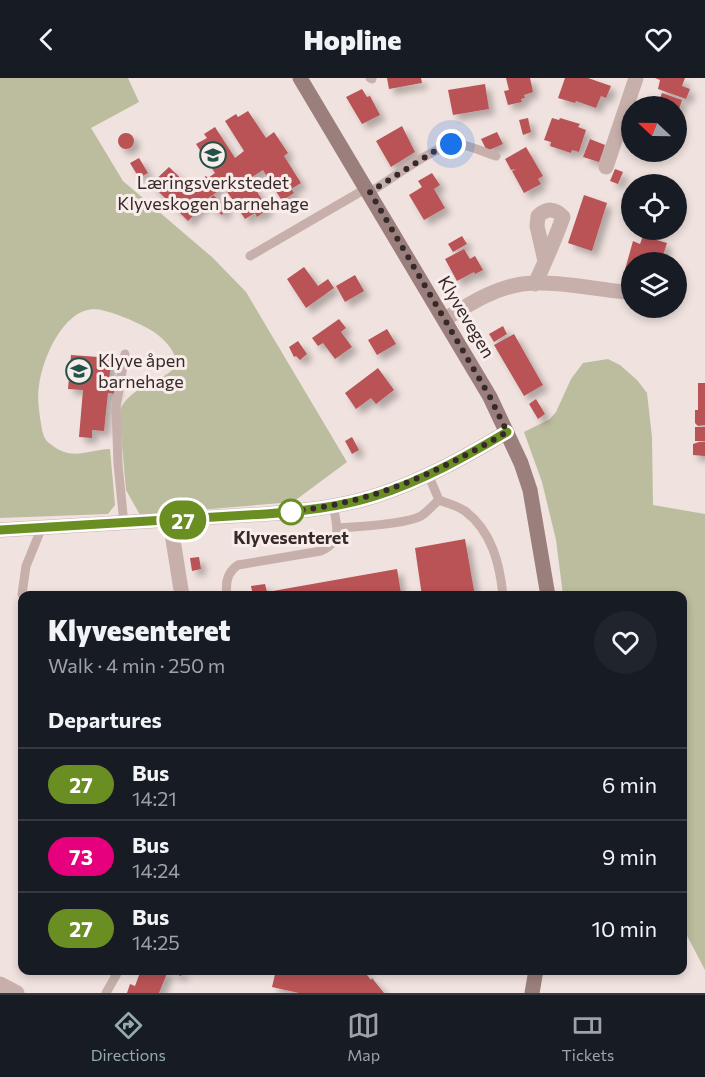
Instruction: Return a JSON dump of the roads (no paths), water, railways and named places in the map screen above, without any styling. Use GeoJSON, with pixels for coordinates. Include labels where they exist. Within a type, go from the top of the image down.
{"type":"FeatureCollection","features":[{"type":"Feature","properties":{"kind":"main road","name":"Klyvevegen"},"geometry":{"type":"LineString","coordinates":[[300,78],[445,319],[490,397],[507,432],[530,490],[547,591]]}},
{"type":"Feature","properties":{"kind":"main road"},"geometry":{"type":"LineString","coordinates":[[532,993],[535,975]]}},
{"type":"Feature","properties":{"kind":"street"},"geometry":{"type":"LineString","coordinates":[[606,166],[636,78]]}},
{"type":"Feature","properties":{"kind":"street"},"geometry":{"type":"LineString","coordinates":[[535,284],[545,261]]}},
{"type":"Feature","properties":{"kind":"street"},"geometry":{"type":"LineString","coordinates":[[445,319],[487,296],[520,285],[535,284],[621,292]]}},
{"type":"Feature","properties":{"kind":"street"},"geometry":{"type":"LineString","coordinates":[[0,530],[124,524],[333,506],[375,496],[443,468],[507,432]]}},
{"type":"Feature","properties":{"kind":"street"},"geometry":{"type":"LineString","coordinates":[[170,520],[181,591]]}},
{"type":"Feature","properties":{"kind":"street"},"geometry":{"type":"LineString","coordinates":[[0,984],[17,993]]}},
{"type":"Feature","properties":{"kind":"lane"},"geometry":{"type":"LineString","coordinates":[[250,256],[438,149],[451,144],[461,145],[495,156]]}},
{"type":"Feature","properties":{"kind":"lane"},"geometry":{"type":"LineString","coordinates":[[124,524],[118,464],[116,408],[125,354]]}},
{"type":"Feature","properties":{"kind":"lane"},"geometry":{"type":"LineString","coordinates":[[428,474],[439,500],[464,511],[477,524],[494,549],[500,572],[502,591]]}},
{"type":"Feature","properties":{"kind":"lane"},"geometry":{"type":"LineString","coordinates":[[337,528],[364,526],[421,516],[439,500]]}},
{"type":"Feature","properties":{"kind":"lane"},"geometry":{"type":"LineString","coordinates":[[227,591],[227,579],[233,568],[238,565],[321,551],[331,546],[337,528],[333,506]]}},
{"type":"Feature","properties":{"kind":"lane"},"geometry":{"type":"LineString","coordinates":[[22,591],[26,566],[42,527]]}},
{"type":"Feature","properties":{"kind":"lane"},"geometry":{"type":"LineString","coordinates":[[106,993],[116,975]]}},
{"type":"Feature","properties":{"kind":"place","name":"Læringsverkstedet Klyveskogen barnehage"},"geometry":{"type":"Point","coordinates":[213,155]}},
{"type":"Feature","properties":{"kind":"place","name":"Klyve åpen barnehage"},"geometry":{"type":"Point","coordinates":[79,371]}},
{"type":"Feature","properties":{"kind":"place","name":"Klyvesenteret"},"geometry":{"type":"Point","coordinates":[291,512]}}]}
